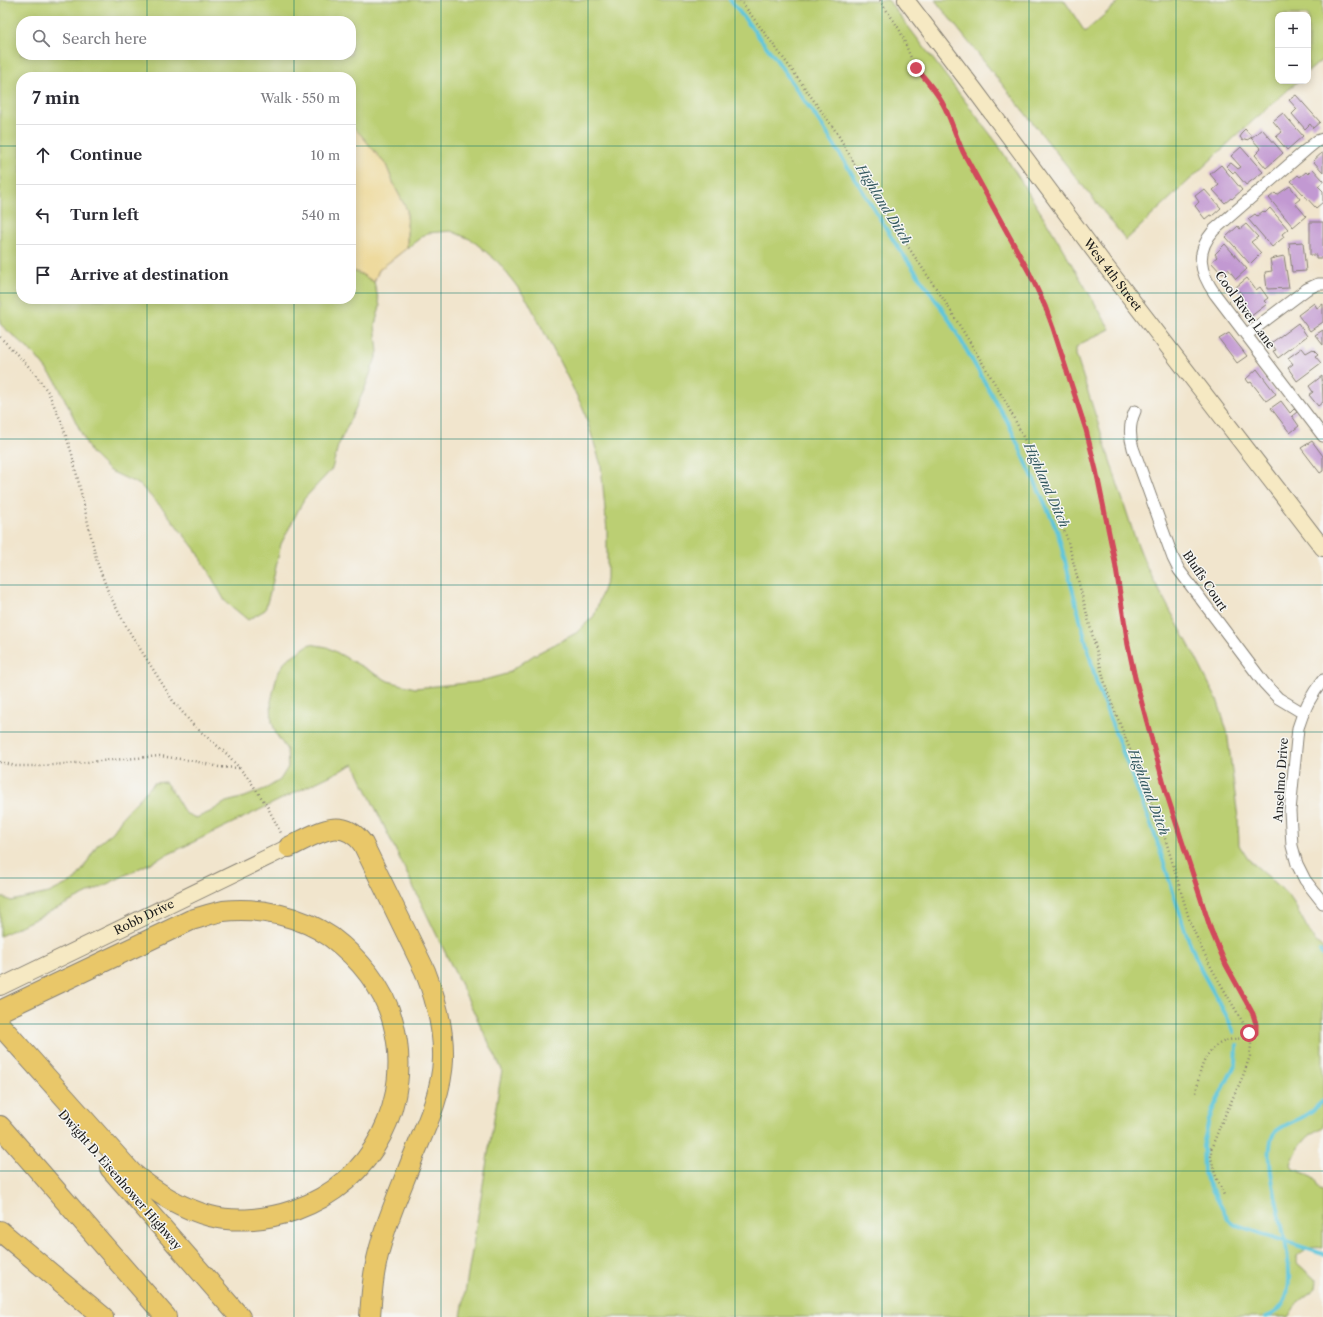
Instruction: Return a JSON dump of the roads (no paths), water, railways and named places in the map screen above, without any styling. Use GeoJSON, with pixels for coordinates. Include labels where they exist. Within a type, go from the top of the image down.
{"type":"FeatureCollection","features":[{"type":"Feature","properties":{"kind":"highway"},"geometry":{"type":"LineString","coordinates":[[289,847],[330,829],[345,829],[358,836],[425,971],[439,1014],[443,1060],[441,1078],[430,1116],[392,1211],[381,1243],[375,1269],[370,1317]]}},
{"type":"Feature","properties":{"kind":"highway"},"geometry":{"type":"LineString","coordinates":[[0,1011],[191,920],[211,914],[236,910],[258,911],[281,915],[303,921],[342,945],[358,961],[372,979],[384,998],[392,1020],[397,1042],[399,1065],[397,1088],[392,1110],[383,1132],[372,1151],[358,1169],[341,1185],[322,1198],[302,1208],[280,1215],[258,1219],[235,1219],[212,1216],[195,1211],[153,1190],[132,1173],[0,1025]]}},
{"type":"Feature","properties":{"kind":"highway","name":"Dwight D. Eisenhower Highway"},"geometry":{"type":"LineString","coordinates":[[0,1043],[240,1317]]}},
{"type":"Feature","properties":{"kind":"highway"},"geometry":{"type":"LineString","coordinates":[[0,1126],[166,1317]]}},
{"type":"Feature","properties":{"kind":"highway"},"geometry":{"type":"LineString","coordinates":[[0,1231],[103,1317]]}},
{"type":"Feature","properties":{"kind":"main road","name":"West 4th Street"},"geometry":{"type":"LineString","coordinates":[[906,0],[1101,260],[1323,548]]}},
{"type":"Feature","properties":{"kind":"main road","name":"Robb Drive"},"geometry":{"type":"LineString","coordinates":[[0,987],[289,847]]}},
{"type":"Feature","properties":{"kind":"street","name":"Cool River Lane"},"geometry":{"type":"LineString","coordinates":[[1323,139],[1317,141],[1306,150],[1214,230],[1206,239],[1202,249],[1201,261],[1208,284],[1323,436]]}},
{"type":"Feature","properties":{"kind":"street"},"geometry":{"type":"LineString","coordinates":[[1246,335],[1307,289],[1318,284],[1323,284]]}},
{"type":"Feature","properties":{"kind":"street","name":"Bluffs Court"},"geometry":{"type":"LineString","coordinates":[[1135,411],[1131,419],[1130,429],[1133,448],[1171,554],[1179,570],[1264,683],[1278,698],[1303,713]]}},
{"type":"Feature","properties":{"kind":"street","name":"Anselmo Drive"},"geometry":{"type":"LineString","coordinates":[[1323,680],[1303,713],[1298,728],[1290,810],[1292,846],[1297,864],[1305,880],[1323,903]]}},
{"type":"Feature","properties":{"kind":"waterway","name":"Highland Ditch"},"geometry":{"type":"LineString","coordinates":[[730,0],[773,55],[823,127],[895,243],[947,316],[1009,425],[1057,530],[1098,688],[1156,838],[1186,933],[1201,970],[1234,1032]]}},
{"type":"Feature","properties":{"kind":"waterway"},"geometry":{"type":"LineString","coordinates":[[1320,951],[1323,956]]}},
{"type":"Feature","properties":{"kind":"waterway","name":"Highland Ditch"},"geometry":{"type":"LineString","coordinates":[[1237,1045],[1236,1063],[1209,1120],[1203,1145],[1204,1173],[1223,1210],[1229,1220],[1234,1224],[1323,1254]]}},
{"type":"Feature","properties":{"kind":"waterway"},"geometry":{"type":"LineString","coordinates":[[1266,1317],[1282,1306],[1288,1287],[1288,1262],[1272,1178],[1270,1154],[1273,1135],[1283,1126],[1306,1115],[1323,1101]]}}]}
